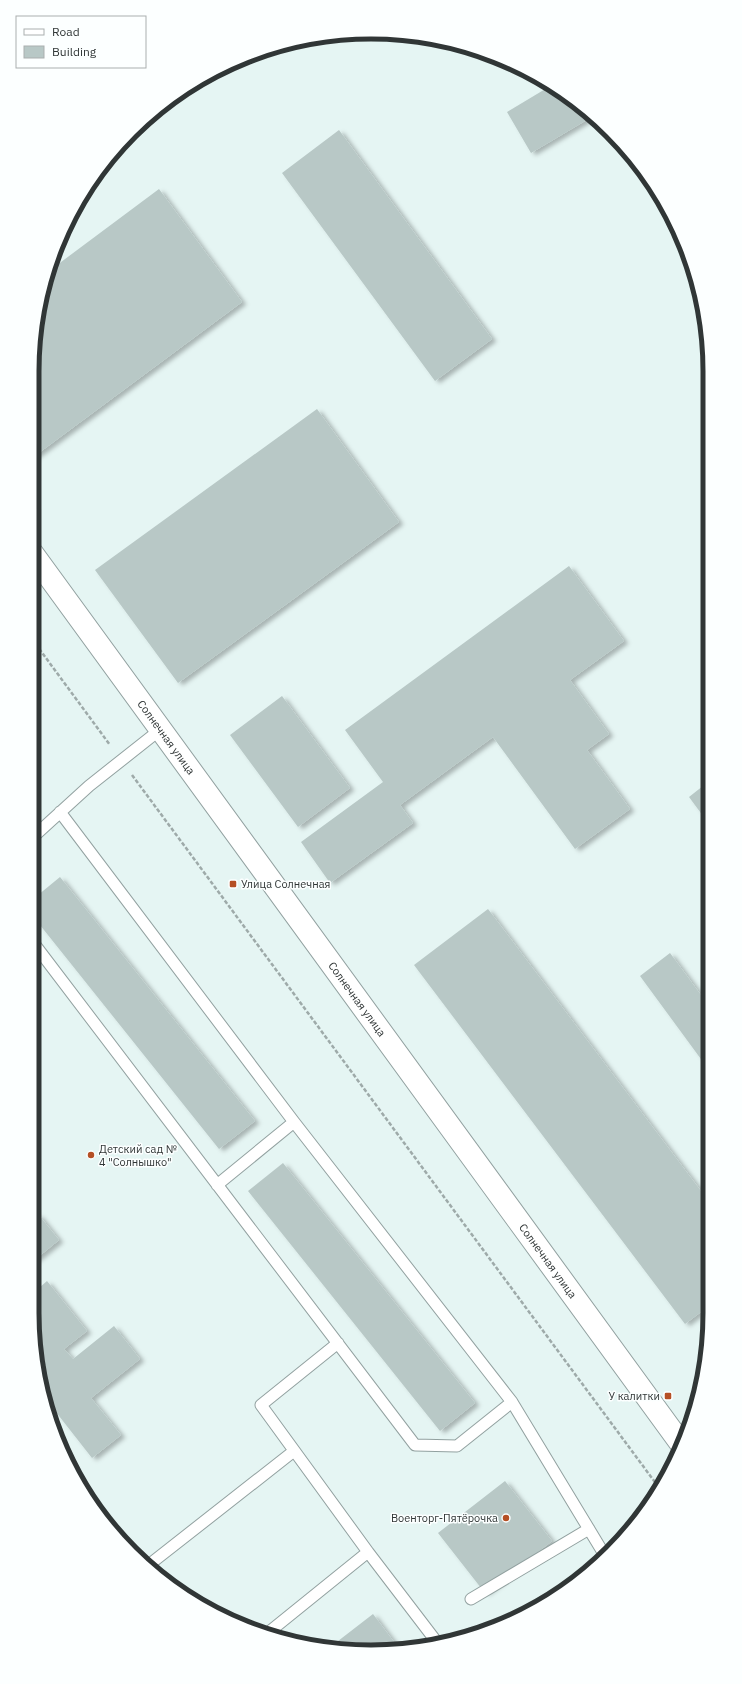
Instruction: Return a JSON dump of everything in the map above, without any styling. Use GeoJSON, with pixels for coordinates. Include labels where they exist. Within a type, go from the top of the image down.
{"type":"FeatureCollection","features":[{"type":"Feature","properties":{"kind":"street","name":"Солнечная улица"},"geometry":{"type":"LineString","coordinates":[[39,563],[678,1440]]}},
{"type":"Feature","properties":{"kind":"lane"},"geometry":{"type":"LineString","coordinates":[[39,832],[89,786],[161,729]]}},
{"type":"Feature","properties":{"kind":"lane"},"geometry":{"type":"LineString","coordinates":[[60,812],[294,1122],[512,1402],[602,1551]]}},
{"type":"Feature","properties":{"kind":"lane"},"geometry":{"type":"LineString","coordinates":[[39,950],[415,1445],[457,1446],[512,1402]]}},
{"type":"Feature","properties":{"kind":"lane"},"geometry":{"type":"LineString","coordinates":[[217,1185],[294,1122]]}},
{"type":"Feature","properties":{"kind":"lane"},"geometry":{"type":"LineString","coordinates":[[338,1343],[261,1405],[368,1552],[435,1639]]}},
{"type":"Feature","properties":{"kind":"lane"},"geometry":{"type":"LineString","coordinates":[[152,1563],[294,1450]]}},
{"type":"Feature","properties":{"kind":"lane"},"geometry":{"type":"LineString","coordinates":[[471,1599],[589,1529]]}},
{"type":"Feature","properties":{"kind":"lane"},"geometry":{"type":"LineString","coordinates":[[272,1630],[368,1552]]}},
{"type":"Feature","properties":{"kind":"path"},"geometry":{"type":"LineString","coordinates":[[39,648],[656,1484]]}},
{"type":"Feature","properties":{"kind":"building"},"geometry":{"type":"Polygon","coordinates":[[[546,89],[588,119],[531,153],[507,112],[546,89]]]}},
{"type":"Feature","properties":{"kind":"building"},"geometry":{"type":"Polygon","coordinates":[[[339,130],[492,339],[435,381],[282,173],[339,130]]]}},
{"type":"Feature","properties":{"kind":"building"},"geometry":{"type":"Polygon","coordinates":[[[159,189],[242,302],[39,453],[40,349],[45,306],[57,265],[159,189]]]}},
{"type":"Feature","properties":{"kind":"building"},"geometry":{"type":"Polygon","coordinates":[[[317,409],[399,522],[178,683],[95,570],[317,409]]]}},
{"type":"Feature","properties":{"kind":"building"},"geometry":{"type":"Polygon","coordinates":[[[569,566],[624,641],[570,680],[609,734],[587,750],[630,809],[575,849],[493,737],[400,805],[413,823],[330,883],[301,842],[383,782],[345,730],[569,566]]]}},
{"type":"Feature","properties":{"kind":"building"},"geometry":{"type":"Polygon","coordinates":[[[282,696],[350,788],[298,827],[230,735],[282,696]]]}},
{"type":"Feature","properties":{"kind":"building"},"geometry":{"type":"Polygon","coordinates":[[[703,786],[703,816],[689,797],[703,786]]]}},
{"type":"Feature","properties":{"kind":"building"},"geometry":{"type":"Polygon","coordinates":[[[60,877],[255,1121],[219,1149],[39,924],[39,894],[60,877]]]}},
{"type":"Feature","properties":{"kind":"building"},"geometry":{"type":"Polygon","coordinates":[[[488,909],[703,1194],[703,1310],[685,1324],[414,965],[488,909]]]}},
{"type":"Feature","properties":{"kind":"building"},"geometry":{"type":"Polygon","coordinates":[[[670,953],[703,998],[703,1062],[640,976],[670,953]]]}},
{"type":"Feature","properties":{"kind":"building"},"geometry":{"type":"Polygon","coordinates":[[[283,1163],[475,1403],[440,1431],[248,1191],[283,1163]]]}},
{"type":"Feature","properties":{"kind":"building"},"geometry":{"type":"Polygon","coordinates":[[[39,1215],[59,1240],[39,1256],[39,1215]]]}},
{"type":"Feature","properties":{"kind":"building"},"geometry":{"type":"Polygon","coordinates":[[[47,1281],[87,1331],[64,1349],[73,1359],[114,1326],[140,1359],[91,1398],[121,1435],[92,1458],[53,1408],[50,1399],[44,1367],[46,1366],[43,1362],[42,1356],[39,1288],[47,1281]]]}},
{"type":"Feature","properties":{"kind":"building"},"geometry":{"type":"Polygon","coordinates":[[[505,1481],[552,1541],[485,1593],[438,1533],[505,1481]]]}},
{"type":"Feature","properties":{"kind":"building"},"geometry":{"type":"Polygon","coordinates":[[[373,1614],[395,1644],[371,1645],[336,1643],[373,1614]]]}},
{"type":"Feature","properties":{"kind":"place","name":"Улица Солнечная"},"geometry":{"type":"Point","coordinates":[233,884]}},
{"type":"Feature","properties":{"kind":"place","name":"Детский сад № 4 \"Солнышко\""},"geometry":{"type":"Point","coordinates":[91,1155]}},
{"type":"Feature","properties":{"kind":"place","name":"У калитки"},"geometry":{"type":"Point","coordinates":[668,1396]}},
{"type":"Feature","properties":{"kind":"place","name":"Военторг-Пятёрочка"},"geometry":{"type":"Point","coordinates":[506,1518]}}]}
